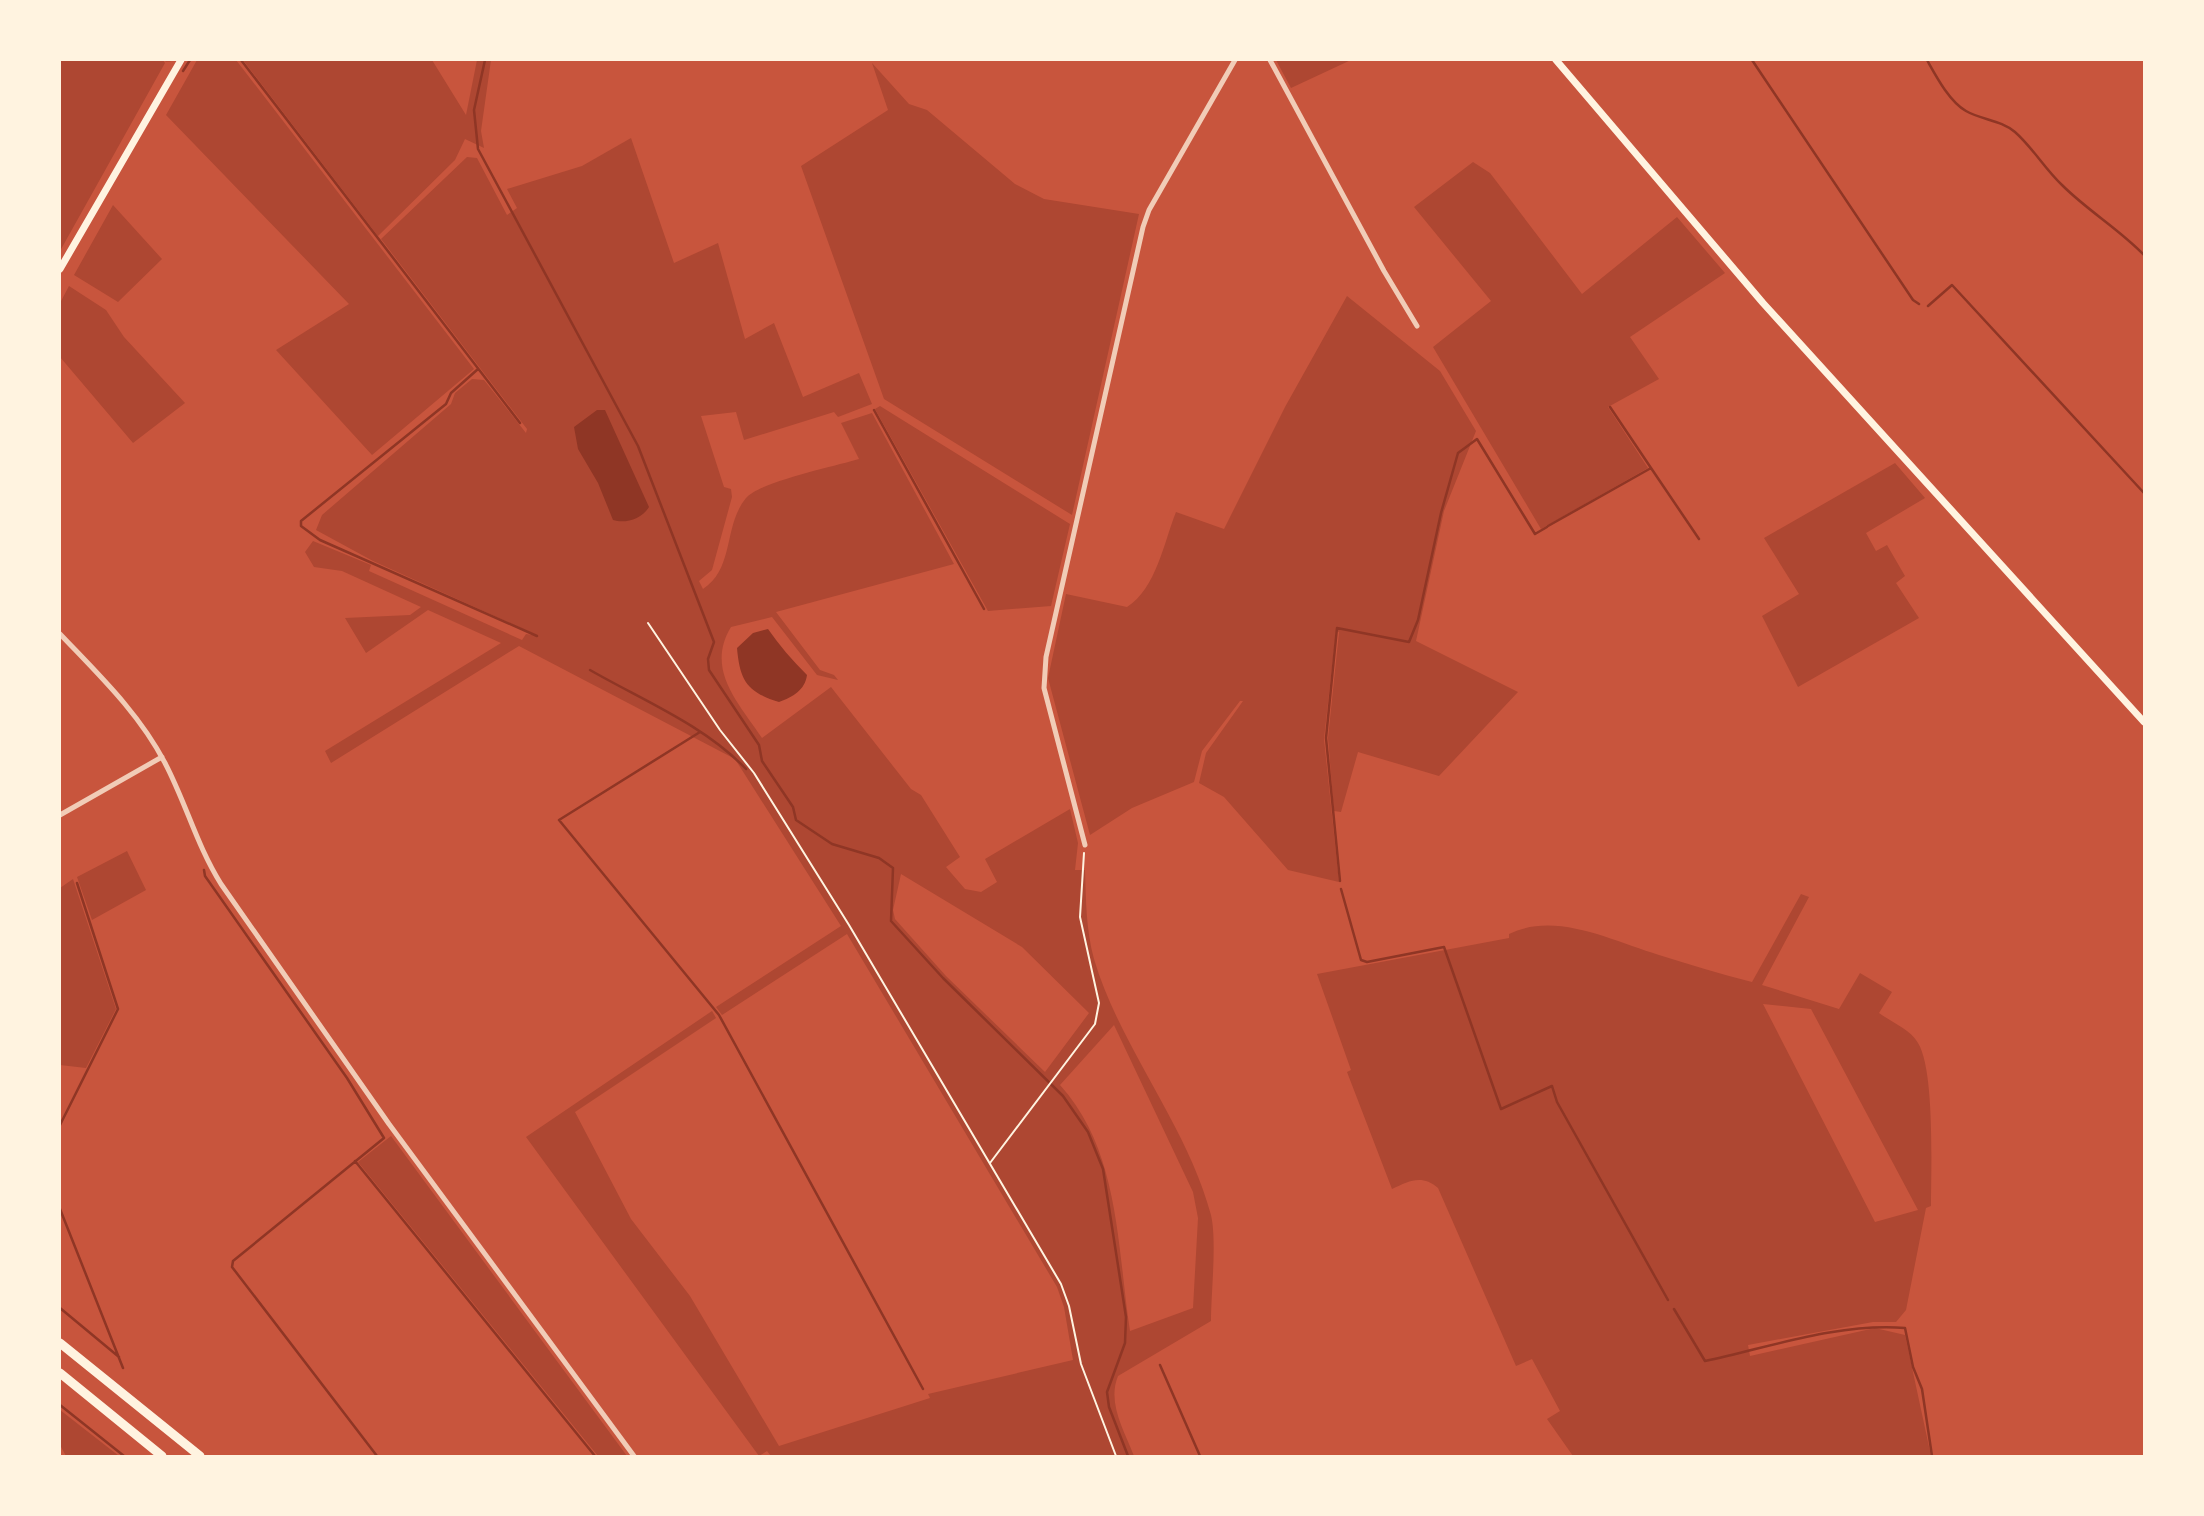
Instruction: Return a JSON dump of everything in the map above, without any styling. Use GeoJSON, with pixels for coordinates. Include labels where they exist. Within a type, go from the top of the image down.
{"type":"FeatureCollection","features":[{"type":"Feature","properties":{"kind":"highway"},"geometry":{"type":"LineString","coordinates":[[60,1343],[200,1457]]}},
{"type":"Feature","properties":{"kind":"highway"},"geometry":{"type":"LineString","coordinates":[[60,1373],[163,1457]]}},
{"type":"Feature","properties":{"kind":"main road"},"geometry":{"type":"LineString","coordinates":[[60,269],[181,60]]}},
{"type":"Feature","properties":{"kind":"main road"},"geometry":{"type":"LineString","coordinates":[[1556,60],[1763,303],[2144,722]]}},
{"type":"Feature","properties":{"kind":"street"},"geometry":{"type":"LineString","coordinates":[[1085,845],[1044,688],[1046,657],[1143,227],[1149,210],[1235,60]]}},
{"type":"Feature","properties":{"kind":"street"},"geometry":{"type":"LineString","coordinates":[[1270,60],[1384,271],[1417,326]]}},
{"type":"Feature","properties":{"kind":"street"},"geometry":{"type":"LineString","coordinates":[[60,634],[142,723],[162,757],[204,857],[221,884],[389,1124],[634,1457]]}},
{"type":"Feature","properties":{"kind":"street"},"geometry":{"type":"LineString","coordinates":[[60,815],[162,757]]}},
{"type":"Feature","properties":{"kind":"path"},"geometry":{"type":"LineString","coordinates":[[648,623],[720,730],[754,773],[990,1163],[1060,1284],[1069,1306],[1081,1364],[1116,1457]]}},
{"type":"Feature","properties":{"kind":"path"},"geometry":{"type":"LineString","coordinates":[[990,1163],[1095,1024],[1098,1003],[1080,917],[1085,845]]}},
{"type":"Feature","properties":{"kind":"shaded area"},"geometry":{"type":"Polygon","coordinates":[[[60,60],[163,60],[165,63],[60,251],[60,60]]]}},
{"type":"Feature","properties":{"kind":"shaded area"},"geometry":{"type":"Polygon","coordinates":[[[197,60],[236,60],[474,369],[372,455],[276,350],[349,304],[166,115],[197,60]]]}},
{"type":"Feature","properties":{"kind":"shaded area"},"geometry":{"type":"Polygon","coordinates":[[[243,60],[432,60],[466,115],[477,60],[491,60],[481,131],[484,148],[465,139],[455,160],[378,236],[243,60]]]}},
{"type":"Feature","properties":{"kind":"shaded area"},"geometry":{"type":"Polygon","coordinates":[[[1276,60],[1351,60],[1291,88],[1276,60]]]}},
{"type":"Feature","properties":{"kind":"shaded area"},"geometry":{"type":"Polygon","coordinates":[[[872,63],[909,104],[927,110],[1015,184],[1044,199],[1139,214],[1072,515],[884,399],[801,166],[888,110],[872,63]]]}},
{"type":"Feature","properties":{"kind":"shaded area"},"geometry":{"type":"Polygon","coordinates":[[[631,138],[674,263],[718,243],[745,339],[774,323],[803,397],[859,373],[872,404],[838,417],[834,412],[744,440],[736,412],[701,416],[724,487],[731,489],[732,497],[712,570],[699,581],[703,589],[720,570],[734,521],[746,498],[781,480],[859,459],[841,423],[872,413],[954,564],[776,612],[820,670],[834,675],[838,680],[817,675],[772,617],[731,627],[724,643],[723,672],[735,699],[762,738],[831,687],[911,789],[921,795],[960,857],[946,867],[965,889],[981,892],[997,882],[985,859],[1070,809],[1078,843],[1075,870],[1085,870],[1088,926],[1094,959],[1120,1023],[1186,1149],[1200,1182],[1213,1226],[1211,1321],[1118,1376],[1114,1396],[1116,1406],[1134,1456],[771,1456],[767,1451],[759,1456],[526,1137],[712,1011],[716,1018],[575,1112],[631,1219],[690,1296],[779,1446],[930,1398],[928,1394],[1073,1360],[1064,1307],[1057,1287],[847,934],[722,1015],[716,1007],[841,926],[735,759],[519,646],[331,763],[325,751],[501,643],[428,610],[366,653],[345,618],[410,615],[421,607],[342,571],[314,567],[305,552],[313,541],[371,565],[369,571],[522,640],[526,634],[539,636],[373,561],[316,530],[322,515],[451,404],[455,393],[472,379],[484,380],[526,433],[527,429],[381,239],[467,157],[477,158],[507,215],[517,208],[507,189],[582,166],[631,138]],[[901,874],[893,910],[895,919],[946,976],[1045,1072],[1089,1013],[1022,947],[901,874]],[[1114,1025],[1060,1085],[1080,1111],[1105,1170],[1113,1201],[1130,1331],[1193,1308],[1198,1218],[1193,1192],[1114,1025]]]}},
{"type":"Feature","properties":{"kind":"shaded area"},"geometry":{"type":"Polygon","coordinates":[[[1473,162],[1490,173],[1582,294],[1677,217],[1725,273],[1630,337],[1659,379],[1608,407],[1648,468],[1541,529],[1433,347],[1491,301],[1414,207],[1473,162]]]}},
{"type":"Feature","properties":{"kind":"shaded area"},"geometry":{"type":"Polygon","coordinates":[[[113,205],[162,259],[118,302],[74,275],[113,205]]]}},
{"type":"Feature","properties":{"kind":"shaded area"},"geometry":{"type":"Polygon","coordinates":[[[69,286],[106,310],[124,337],[185,403],[133,443],[60,357],[60,303],[69,286]]]}},
{"type":"Feature","properties":{"kind":"shaded area"},"geometry":{"type":"Polygon","coordinates":[[[1347,296],[1440,371],[1476,431],[1444,511],[1416,641],[1518,692],[1439,776],[1358,752],[1341,812],[1334,811],[1328,738],[1339,632],[1336,631],[1324,739],[1339,882],[1288,870],[1224,797],[1199,783],[1206,753],[1243,701],[1240,701],[1202,751],[1194,782],[1132,808],[1090,835],[1048,678],[1066,594],[1127,607],[1137,599],[1152,577],[1176,512],[1224,529],[1285,407],[1347,296]]]}},
{"type":"Feature","properties":{"kind":"shaded area"},"geometry":{"type":"Polygon","coordinates":[[[880,406],[1070,524],[1051,606],[988,611],[875,409],[880,406]]]}},
{"type":"Feature","properties":{"kind":"shaded area"},"geometry":{"type":"Polygon","coordinates":[[[597,410],[605,410],[649,507],[633,520],[613,520],[598,483],[578,449],[574,427],[597,410]]]}},
{"type":"Feature","properties":{"kind":"shaded area"},"geometry":{"type":"Polygon","coordinates":[[[1895,463],[1925,498],[1866,533],[1876,551],[1887,545],[1905,576],[1896,583],[1919,618],[1798,687],[1762,616],[1799,594],[1764,538],[1895,463]]]}},
{"type":"Feature","properties":{"kind":"shaded area"},"geometry":{"type":"Polygon","coordinates":[[[768,629],[807,675],[798,692],[779,702],[759,694],[747,684],[738,659],[737,648],[753,633],[768,629]]]}},
{"type":"Feature","properties":{"kind":"shaded area"},"geometry":{"type":"Polygon","coordinates":[[[127,851],[146,890],[92,920],[77,877],[127,851]]]}},
{"type":"Feature","properties":{"kind":"shaded area"},"geometry":{"type":"Polygon","coordinates":[[[73,879],[116,1009],[86,1068],[60,1065],[60,888],[73,879]]]}},
{"type":"Feature","properties":{"kind":"shaded area"},"geometry":{"type":"Polygon","coordinates":[[[1801,894],[1809,897],[1762,985],[1839,1009],[1860,973],[1892,992],[1879,1013],[1900,1026],[1918,1043],[1927,1075],[1931,1121],[1931,1206],[1926,1208],[1906,1310],[1896,1322],[1873,1322],[1748,1345],[1750,1356],[1875,1328],[1905,1335],[1931,1456],[1573,1456],[1547,1419],[1560,1411],[1532,1359],[1516,1366],[1438,1188],[1421,1180],[1410,1181],[1392,1189],[1347,1072],[1351,1070],[1317,974],[1509,938],[1509,934],[1527,928],[1546,926],[1565,927],[1603,936],[1752,982],[1801,894]],[[1763,1004],[1875,1222],[1918,1210],[1811,1009],[1763,1004]]]}},
{"type":"Feature","properties":{"kind":"shaded area"},"geometry":{"type":"Polygon","coordinates":[[[391,1136],[627,1456],[598,1456],[358,1162],[391,1136]]]}},
{"type":"Feature","properties":{"kind":"shaded area"},"geometry":{"type":"Polygon","coordinates":[[[60,1410],[119,1456],[66,1456],[60,1445],[60,1410]]]}},
{"type":"Feature","properties":{"kind":"waterway"},"geometry":{"type":"LineString","coordinates":[[183,71],[190,60]]}},
{"type":"Feature","properties":{"kind":"waterway"},"geometry":{"type":"LineString","coordinates":[[241,60],[520,423]]}},
{"type":"Feature","properties":{"kind":"waterway"},"geometry":{"type":"LineString","coordinates":[[485,60],[474,110],[478,149],[638,446],[714,642],[708,659],[709,670],[759,745],[762,761],[793,807],[796,820],[832,844],[879,858],[893,868],[891,921],[943,978],[1063,1096],[1088,1132],[1103,1169],[1126,1317],[1125,1343],[1107,1392],[1109,1407],[1128,1456]]}},
{"type":"Feature","properties":{"kind":"waterway"},"geometry":{"type":"LineString","coordinates":[[1752,60],[1913,300],[1919,304]]}},
{"type":"Feature","properties":{"kind":"waterway"},"geometry":{"type":"LineString","coordinates":[[1927,60],[1943,88],[1960,107],[2015,132],[2062,185],[2144,255]]}},
{"type":"Feature","properties":{"kind":"waterway"},"geometry":{"type":"LineString","coordinates":[[1928,306],[1952,285],[2144,493]]}},
{"type":"Feature","properties":{"kind":"waterway"},"geometry":{"type":"LineString","coordinates":[[478,369],[451,393],[446,404],[301,521],[301,526],[320,540],[537,636]]}},
{"type":"Feature","properties":{"kind":"waterway"},"geometry":{"type":"LineString","coordinates":[[1610,407],[1651,468]]}},
{"type":"Feature","properties":{"kind":"waterway"},"geometry":{"type":"LineString","coordinates":[[874,410],[984,609]]}},
{"type":"Feature","properties":{"kind":"waterway"},"geometry":{"type":"LineString","coordinates":[[1340,881],[1326,738],[1337,628],[1409,642],[1418,620],[1441,513],[1458,453],[1477,439],[1535,534],[1547,527]]}},
{"type":"Feature","properties":{"kind":"waterway"},"geometry":{"type":"LineString","coordinates":[[1548,526],[1651,468],[1699,539]]}},
{"type":"Feature","properties":{"kind":"waterway"},"geometry":{"type":"LineString","coordinates":[[590,670],[692,726],[746,769]]}},
{"type":"Feature","properties":{"kind":"waterway"},"geometry":{"type":"LineString","coordinates":[[700,732],[559,820],[719,1015],[923,1389]]}},
{"type":"Feature","properties":{"kind":"waterway"},"geometry":{"type":"LineString","coordinates":[[204,870],[205,876],[347,1078],[384,1138],[233,1261],[232,1267],[377,1456]]}},
{"type":"Feature","properties":{"kind":"waterway"},"geometry":{"type":"LineString","coordinates":[[60,1125],[118,1009],[77,883]]}},
{"type":"Feature","properties":{"kind":"waterway"},"geometry":{"type":"LineString","coordinates":[[1341,889],[1361,960],[1367,962],[1444,947],[1501,1109],[1552,1086],[1557,1102],[1668,1300]]}},
{"type":"Feature","properties":{"kind":"waterway"},"geometry":{"type":"LineString","coordinates":[[355,1161],[595,1456]]}},
{"type":"Feature","properties":{"kind":"waterway"},"geometry":{"type":"LineString","coordinates":[[60,1209],[123,1368]]}},
{"type":"Feature","properties":{"kind":"waterway"},"geometry":{"type":"LineString","coordinates":[[60,1308],[119,1357]]}},
{"type":"Feature","properties":{"kind":"waterway"},"geometry":{"type":"LineString","coordinates":[[1674,1309],[1705,1361],[1804,1337],[1854,1329],[1905,1328],[1913,1367],[1922,1389],[1932,1456]]}},
{"type":"Feature","properties":{"kind":"waterway"},"geometry":{"type":"LineString","coordinates":[[1160,1365],[1200,1456]]}},
{"type":"Feature","properties":{"kind":"waterway"},"geometry":{"type":"LineString","coordinates":[[60,1405],[124,1456]]}}]}
